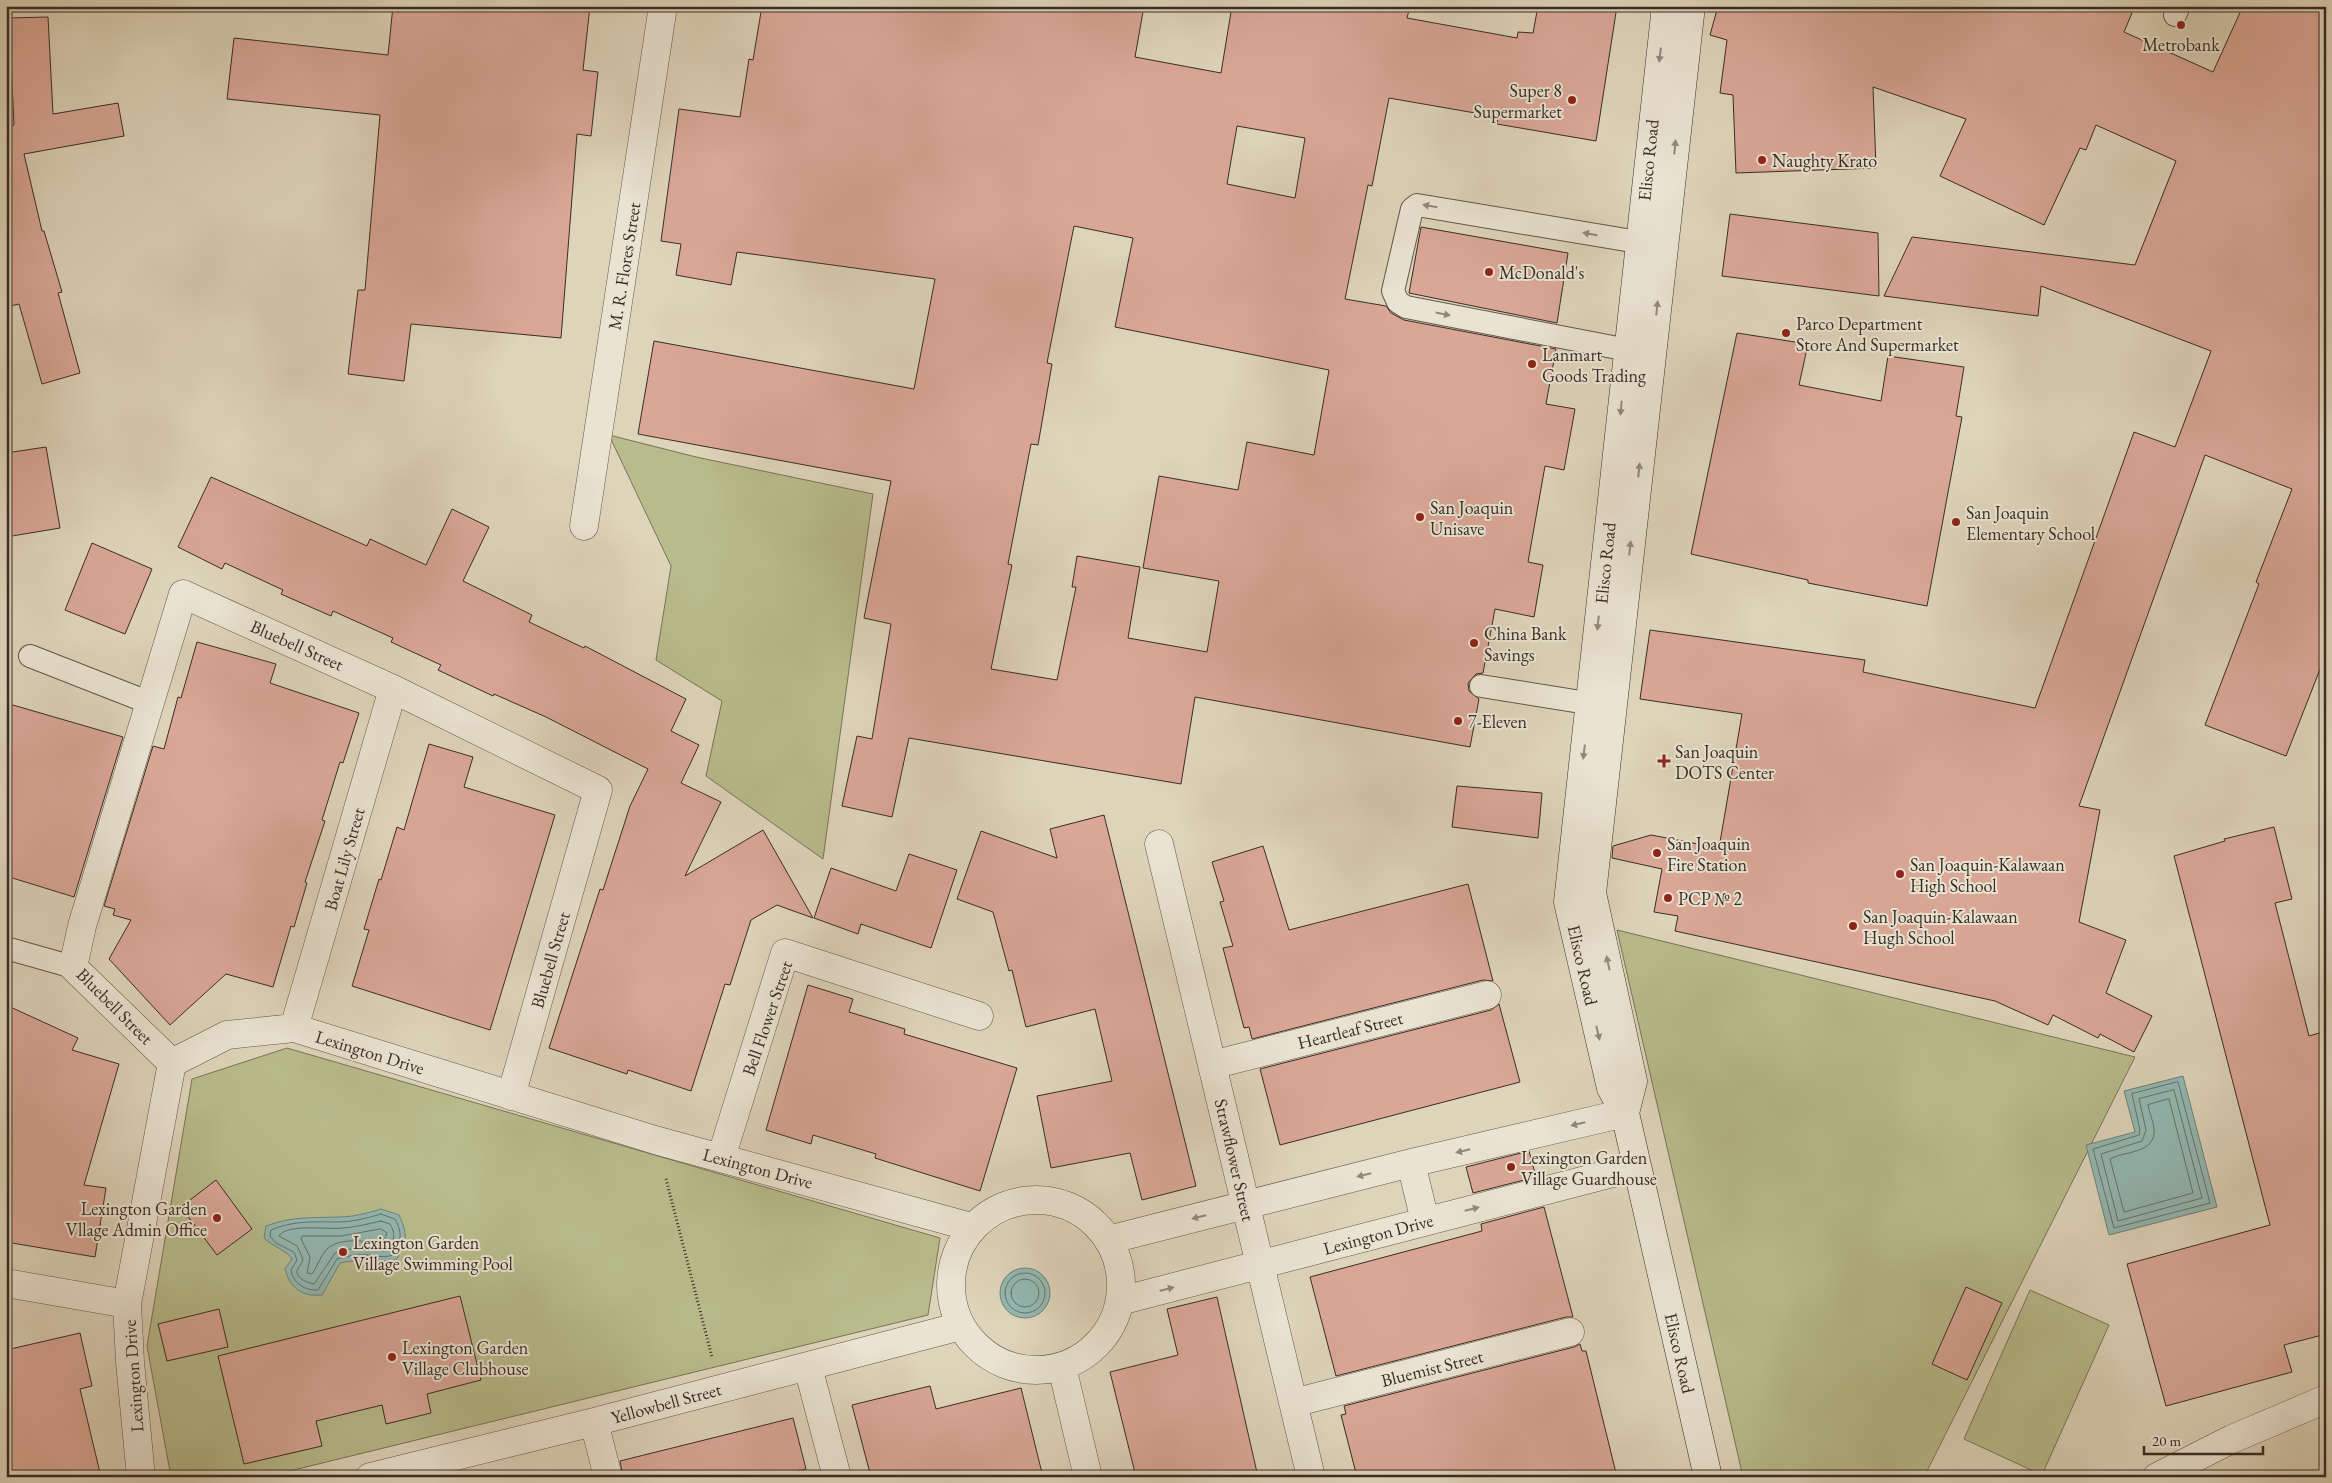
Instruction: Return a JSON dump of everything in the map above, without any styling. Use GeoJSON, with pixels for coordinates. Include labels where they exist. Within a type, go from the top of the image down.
{"type":"FeatureCollection","features":[{"type":"Feature","properties":{"kind":"street","name":"M. R. Flores Street"},"geometry":{"type":"LineString","coordinates":[[584,526],[663,6]]}},
{"type":"Feature","properties":{"kind":"street","name":"Elisco Road"},"geometry":{"type":"LineString","coordinates":[[1666,6],[1638,242],[1628,350],[1601,705],[1592,893],[1633,1081],[1625,1113],[1708,1477]]}},
{"type":"Feature","properties":{"kind":"street","name":"Elisco Road"},"geometry":{"type":"LineString","coordinates":[[1601,705],[1691,6]]}},
{"type":"Feature","properties":{"kind":"street","name":"Bluebell Street"},"geometry":{"type":"LineString","coordinates":[[172,1063],[74,967],[82,926],[184,594],[393,689],[598,790],[512,1096]]}},
{"type":"Feature","properties":{"kind":"street","name":"Boat Lily Street"},"geometry":{"type":"LineString","coordinates":[[294,1028],[393,689]]}},
{"type":"Feature","properties":{"kind":"street","name":"Strawflower Street"},"geometry":{"type":"LineString","coordinates":[[1159,844],[1311,1477]]}},
{"type":"Feature","properties":{"kind":"street","name":"Bell Flower Street"},"geometry":{"type":"LineString","coordinates":[[721,1158],[785,953],[979,1016]]}},
{"type":"Feature","properties":{"kind":"street","name":"Heartleaf Street"},"geometry":{"type":"LineString","coordinates":[[1212,1065],[1487,995]]}},
{"type":"Feature","properties":{"kind":"street","name":"Lexington Drive"},"geometry":{"type":"LineString","coordinates":[[141,1477],[130,1362],[127,1304],[172,1063],[227,1035],[294,1028],[655,1140],[971,1227]]}},
{"type":"Feature","properties":{"kind":"street"},"geometry":{"type":"LineString","coordinates":[[1108,1240],[1411,1163],[1625,1113]]}},
{"type":"Feature","properties":{"kind":"street"},"geometry":{"type":"LineString","coordinates":[[1411,1163],[1425,1221]]}},
{"type":"Feature","properties":{"kind":"street","name":"Lexington Drive"},"geometry":{"type":"LineString","coordinates":[[1120,1301],[1261,1266],[1425,1221],[1636,1167]]}},
{"type":"Feature","properties":{"kind":"street"},"geometry":{"type":"LineString","coordinates":[[1043,1199],[1069,1205],[1091,1219],[1108,1240],[1119,1266],[1121,1280],[1120,1301],[1112,1323],[1100,1342],[1082,1356],[1062,1367],[1032,1371],[1004,1365],[979,1349],[961,1326],[952,1302],[950,1275],[957,1250],[971,1227],[992,1210],[1016,1200],[1043,1199]]}},
{"type":"Feature","properties":{"kind":"street"},"geometry":{"type":"LineString","coordinates":[[6,1284],[127,1304]]}},
{"type":"Feature","properties":{"kind":"street","name":"Yellowbell Street"},"geometry":{"type":"LineString","coordinates":[[383,1475],[808,1367],[961,1326]]}},
{"type":"Feature","properties":{"kind":"street","name":"Bluemist Street"},"geometry":{"type":"LineString","coordinates":[[1293,1403],[1570,1332]]}},
{"type":"Feature","properties":{"kind":"street"},"geometry":{"type":"LineString","coordinates":[[808,1367],[837,1477]]}},
{"type":"Feature","properties":{"kind":"street"},"geometry":{"type":"LineString","coordinates":[[1062,1367],[1088,1477]]}},
{"type":"Feature","properties":{"kind":"street"},"geometry":{"type":"LineString","coordinates":[[2157,1477],[2232,1439],[2326,1399]]}},
{"type":"Feature","properties":{"kind":"street"},"geometry":{"type":"LineString","coordinates":[[594,1422],[608,1477]]}},
{"type":"Feature","properties":{"kind":"lane"},"geometry":{"type":"LineString","coordinates":[[1628,350],[1406,306],[1398,302],[1393,291],[1412,209],[1417,205],[1638,242]]}},
{"type":"Feature","properties":{"kind":"lane"},"geometry":{"type":"LineString","coordinates":[[30,656],[150,703]]}},
{"type":"Feature","properties":{"kind":"lane"},"geometry":{"type":"LineString","coordinates":[[1481,686],[1601,705]]}},
{"type":"Feature","properties":{"kind":"lane"},"geometry":{"type":"LineString","coordinates":[[6,948],[74,967]]}},
{"type":"Feature","properties":{"kind":"path"},"geometry":{"type":"LineString","coordinates":[[655,1140],[720,1389]]}},
{"type":"Feature","properties":{"kind":"green space"},"geometry":{"type":"Polygon","coordinates":[[[609,435],[696,457],[873,494],[823,859],[706,776],[722,701],[656,660],[671,566],[609,435]]]}},
{"type":"Feature","properties":{"kind":"green space"},"geometry":{"type":"Polygon","coordinates":[[[1617,930],[2135,1057],[1924,1477],[1743,1477],[1617,930]]]}},
{"type":"Feature","properties":{"kind":"green space"},"geometry":{"type":"Polygon","coordinates":[[[287,1048],[940,1238],[928,1315],[265,1477],[171,1477],[147,1346],[192,1079],[287,1048]]]}},
{"type":"Feature","properties":{"kind":"green space"},"geometry":{"type":"Polygon","coordinates":[[[2030,1290],[2109,1325],[2042,1475],[1964,1439],[2030,1290]]]}},
{"type":"Feature","properties":{"kind":"water"},"geometry":{"type":"Polygon","coordinates":[[[2183,1076],[2217,1207],[2109,1235],[2086,1145],[2135,1132],[2124,1091],[2183,1076]]]}},
{"type":"Feature","properties":{"kind":"water","name":"Lexington Garden Village Swimming Pool"},"geometry":{"type":"Polygon","coordinates":[[[381,1209],[399,1215],[404,1228],[404,1243],[396,1260],[340,1263],[322,1295],[303,1293],[298,1290],[290,1281],[285,1269],[292,1259],[264,1238],[266,1226],[285,1221],[302,1218],[350,1216],[381,1209]]]}},
{"type":"Feature","properties":{"kind":"water"},"geometry":{"type":"Polygon","coordinates":[[[1020,1268],[1030,1268],[1043,1275],[1050,1288],[1050,1298],[1043,1311],[1030,1318],[1020,1318],[1011,1314],[1004,1307],[1000,1298],[1000,1288],[1004,1279],[1011,1272],[1020,1268]]]}},
{"type":"Feature","properties":{"kind":"building"},"geometry":{"type":"Polygon","coordinates":[[[393,6],[590,6],[583,70],[598,72],[591,136],[577,134],[561,338],[411,324],[404,381],[348,374],[358,290],[365,290],[380,115],[227,99],[234,38],[388,55],[393,6]]]}},
{"type":"Feature","properties":{"kind":"building"},"geometry":{"type":"Polygon","coordinates":[[[762,6],[1144,6],[1135,57],[1221,73],[1232,6],[1410,6],[1407,18],[1517,38],[1518,32],[1533,33],[1538,6],[1617,6],[1596,141],[1497,124],[1498,117],[1389,98],[1372,186],[1368,185],[1345,299],[1386,306],[1391,313],[1404,320],[1556,349],[1546,404],[1575,409],[1564,470],[1545,466],[1528,562],[1543,565],[1534,617],[1495,609],[1483,673],[1476,674],[1468,683],[1469,691],[1479,699],[1470,747],[1195,697],[1181,784],[909,738],[892,817],[842,806],[857,736],[872,739],[891,624],[864,618],[891,481],[638,434],[654,341],[914,389],[935,279],[737,252],[731,285],[676,275],[681,244],[661,241],[679,109],[740,117],[749,59],[753,60],[762,6]],[[1237,126],[1227,184],[1295,198],[1305,138],[1237,126]],[[1074,226],[1047,363],[1052,364],[1038,445],[1031,444],[1008,564],[1012,565],[991,669],[1057,680],[1076,587],[1072,587],[1077,556],[1140,567],[1128,638],[1207,652],[1219,581],[1143,568],[1159,476],[1238,490],[1247,442],[1314,455],[1329,370],[1115,327],[1133,238],[1074,226]]]}},
{"type":"Feature","properties":{"kind":"building"},"geometry":{"type":"Polygon","coordinates":[[[1718,6],[2135,6],[2124,32],[2213,72],[2243,6],[2326,6],[2326,654],[2286,756],[2205,725],[2259,584],[2256,582],[2292,489],[2205,455],[2079,806],[2100,810],[2079,922],[2126,940],[2106,993],[2152,1016],[2134,1052],[2100,1034],[2098,1038],[2053,1015],[2048,1025],[1995,1001],[1675,931],[1678,916],[1654,912],[1662,869],[1612,858],[1613,846],[1651,835],[1719,848],[1742,714],[1640,699],[1650,630],[1865,660],[1863,672],[2035,708],[2134,432],[2175,447],[2211,351],[2041,286],[2038,316],[1884,296],[1912,237],[2135,265],[2176,161],[2096,125],[2086,150],[2080,148],[2044,225],[1940,176],[1966,119],[1873,87],[1876,168],[1736,173],[1733,95],[1720,93],[1727,40],[1710,35],[1718,6]]]}},
{"type":"Feature","properties":{"kind":"building"},"geometry":{"type":"Polygon","coordinates":[[[48,17],[53,114],[118,103],[124,136],[24,154],[42,231],[44,231],[62,292],[58,293],[80,373],[42,384],[19,304],[6,307],[6,131],[14,125],[9,18],[48,17]]]}},
{"type":"Feature","properties":{"kind":"building"},"geometry":{"type":"Polygon","coordinates":[[[1730,214],[1878,233],[1879,296],[1722,276],[1730,214]]]}},
{"type":"Feature","properties":{"kind":"building","name":"McDonald's"},"geometry":{"type":"Polygon","coordinates":[[[1421,227],[1568,253],[1557,323],[1409,293],[1421,227]]]}},
{"type":"Feature","properties":{"kind":"building"},"geometry":{"type":"Polygon","coordinates":[[[1737,333],[1808,344],[1799,385],[1881,401],[1888,356],[1964,367],[1956,416],[1962,417],[1927,606],[1808,583],[1808,580],[1691,554],[1737,333]]]}},
{"type":"Feature","properties":{"kind":"building"},"geometry":{"type":"Polygon","coordinates":[[[46,447],[60,528],[6,537],[6,453],[46,447]]]}},
{"type":"Feature","properties":{"kind":"building"},"geometry":{"type":"Polygon","coordinates":[[[211,477],[367,546],[370,539],[426,565],[452,509],[489,527],[463,581],[532,615],[529,622],[584,648],[585,646],[686,699],[671,731],[699,745],[681,783],[721,802],[685,876],[763,830],[813,918],[777,905],[751,920],[730,985],[725,984],[691,1091],[628,1070],[627,1074],[549,1048],[600,889],[603,890],[630,806],[648,769],[546,717],[494,694],[493,696],[438,670],[441,665],[391,642],[393,638],[333,611],[331,616],[281,594],[283,590],[225,563],[222,569],[178,547],[211,477]]]}},
{"type":"Feature","properties":{"kind":"building"},"geometry":{"type":"Polygon","coordinates":[[[92,543],[152,569],[125,634],[65,610],[92,543]]]}},
{"type":"Feature","properties":{"kind":"building"},"geometry":{"type":"Polygon","coordinates":[[[197,642],[276,664],[270,683],[359,713],[343,763],[340,762],[322,820],[325,821],[305,882],[307,883],[294,927],[291,926],[273,987],[226,974],[170,1025],[109,959],[131,920],[113,915],[115,909],[104,906],[153,746],[164,749],[178,697],[181,698],[197,642]]]}},
{"type":"Feature","properties":{"kind":"building"},"geometry":{"type":"Polygon","coordinates":[[[6,703],[123,737],[74,897],[6,876],[6,703]]]}},
{"type":"Feature","properties":{"kind":"building"},"geometry":{"type":"Polygon","coordinates":[[[429,744],[473,757],[464,787],[555,815],[490,1030],[352,986],[369,930],[364,929],[379,879],[381,880],[397,827],[404,830],[429,744]]]}},
{"type":"Feature","properties":{"kind":"building"},"geometry":{"type":"Polygon","coordinates":[[[1457,786],[1542,793],[1538,838],[1452,827],[1457,786]]]}},
{"type":"Feature","properties":{"kind":"building"},"geometry":{"type":"Polygon","coordinates":[[[1104,815],[1196,1186],[1142,1200],[1130,1153],[1051,1168],[1037,1096],[1112,1081],[1095,1009],[1026,1027],[1012,970],[1009,971],[993,912],[957,899],[981,831],[1057,858],[1050,829],[1104,815]]]}},
{"type":"Feature","properties":{"kind":"building"},"geometry":{"type":"Polygon","coordinates":[[[2274,827],[2292,899],[2275,903],[2309,1036],[2326,1031],[2326,1334],[2284,1345],[2292,1372],[2166,1406],[2127,1264],[2270,1225],[2174,856],[2225,841],[2224,839],[2274,827]]]}},
{"type":"Feature","properties":{"kind":"building"},"geometry":{"type":"Polygon","coordinates":[[[1263,846],[1289,930],[1468,884],[1493,981],[1483,980],[1252,1039],[1249,1027],[1244,1028],[1223,948],[1233,946],[1220,902],[1224,901],[1212,862],[1263,846]]]}},
{"type":"Feature","properties":{"kind":"building"},"geometry":{"type":"Polygon","coordinates":[[[909,854],[957,870],[931,948],[861,924],[858,934],[814,918],[831,868],[896,891],[909,854]]]}},
{"type":"Feature","properties":{"kind":"building"},"geometry":{"type":"Polygon","coordinates":[[[808,985],[853,999],[849,1012],[905,1029],[904,1034],[1017,1068],[980,1191],[875,1158],[876,1154],[813,1135],[811,1144],[766,1130],[808,985]]]}},
{"type":"Feature","properties":{"kind":"building"},"geometry":{"type":"Polygon","coordinates":[[[1499,1004],[1520,1082],[1280,1145],[1260,1069],[1491,1010],[1499,1004]]]}},
{"type":"Feature","properties":{"kind":"building"},"geometry":{"type":"Polygon","coordinates":[[[6,1005],[78,1038],[72,1050],[119,1064],[84,1185],[106,1188],[95,1257],[6,1242],[6,1005]]]}},
{"type":"Feature","properties":{"kind":"building","name":"Lexington Garden Village Guardhouse"},"geometry":{"type":"Polygon","coordinates":[[[1529,1151],[1536,1177],[1473,1193],[1466,1167],[1529,1151]]]}},
{"type":"Feature","properties":{"kind":"building","name":"Lexington Garden Vllage Admin Office"},"geometry":{"type":"Polygon","coordinates":[[[216,1180],[252,1229],[217,1255],[181,1207],[216,1180]]]}},
{"type":"Feature","properties":{"kind":"building"},"geometry":{"type":"Polygon","coordinates":[[[1544,1207],[1573,1317],[1566,1317],[1336,1376],[1310,1277],[1482,1231],[1481,1224],[1544,1207]]]}},
{"type":"Feature","properties":{"kind":"building"},"geometry":{"type":"Polygon","coordinates":[[[1966,1287],[2002,1303],[1967,1380],[1932,1364],[1966,1287]]]}},
{"type":"Feature","properties":{"kind":"building","name":"Lexington Garden Village Clubhouse"},"geometry":{"type":"Polygon","coordinates":[[[460,1296],[481,1380],[427,1394],[431,1413],[386,1424],[382,1405],[316,1421],[322,1446],[244,1464],[218,1356],[460,1296]]]}},
{"type":"Feature","properties":{"kind":"building"},"geometry":{"type":"Polygon","coordinates":[[[1217,1297],[1258,1477],[1136,1477],[1110,1372],[1178,1355],[1167,1309],[1217,1297]]]}},
{"type":"Feature","properties":{"kind":"building"},"geometry":{"type":"Polygon","coordinates":[[[219,1309],[228,1347],[167,1361],[158,1324],[219,1309]]]}},
{"type":"Feature","properties":{"kind":"building"},"geometry":{"type":"Polygon","coordinates":[[[80,1333],[92,1386],[80,1389],[101,1477],[6,1477],[6,1350],[80,1333]]]}},
{"type":"Feature","properties":{"kind":"building"},"geometry":{"type":"Polygon","coordinates":[[[1580,1344],[1582,1351],[1586,1351],[1617,1477],[1357,1477],[1341,1415],[1346,1414],[1344,1406],[1580,1344]]]}},
{"type":"Feature","properties":{"kind":"building"},"geometry":{"type":"Polygon","coordinates":[[[930,1386],[936,1409],[1021,1388],[1043,1477],[871,1477],[852,1405],[930,1386]]]}},
{"type":"Feature","properties":{"kind":"building"},"geometry":{"type":"Polygon","coordinates":[[[793,1418],[806,1469],[774,1477],[623,1477],[620,1461],[793,1418]]]}},
{"type":"Feature","properties":{"kind":"place","name":"Metrobank"},"geometry":{"type":"Point","coordinates":[2181,25]}},
{"type":"Feature","properties":{"kind":"place","name":"Super 8 Supermarket"},"geometry":{"type":"Point","coordinates":[1572,100]}},
{"type":"Feature","properties":{"kind":"place","name":"Naughty Krato"},"geometry":{"type":"Point","coordinates":[1762,160]}},
{"type":"Feature","properties":{"kind":"place","name":"McDonald's"},"geometry":{"type":"Point","coordinates":[1489,272]}},
{"type":"Feature","properties":{"kind":"place","name":"Parco Department Store And Supermarket"},"geometry":{"type":"Point","coordinates":[1786,333]}},
{"type":"Feature","properties":{"kind":"place","name":"Lanmart Goods Trading"},"geometry":{"type":"Point","coordinates":[1532,364]}},
{"type":"Feature","properties":{"kind":"place","name":"San Joaquin Unisave"},"geometry":{"type":"Point","coordinates":[1420,517]}},
{"type":"Feature","properties":{"kind":"place","name":"San Joaquin Elementary School"},"geometry":{"type":"Point","coordinates":[1956,522]}},
{"type":"Feature","properties":{"kind":"place","name":"China Bank Savings"},"geometry":{"type":"Point","coordinates":[1474,643]}},
{"type":"Feature","properties":{"kind":"place","name":"7-Eleven"},"geometry":{"type":"Point","coordinates":[1458,721]}},
{"type":"Feature","properties":{"kind":"place","name":"San Joaquin DOTS Center"},"geometry":{"type":"Point","coordinates":[1664,761]}},
{"type":"Feature","properties":{"kind":"place","name":"San Joaquin Fire Station"},"geometry":{"type":"Point","coordinates":[1657,853]}},
{"type":"Feature","properties":{"kind":"place","name":"San Joaquin-Kalawaan High School"},"geometry":{"type":"Point","coordinates":[1900,874]}},
{"type":"Feature","properties":{"kind":"place","name":"PCP № 2"},"geometry":{"type":"Point","coordinates":[1668,898]}},
{"type":"Feature","properties":{"kind":"place","name":"San Joaquin-Kalawaan Hugh School"},"geometry":{"type":"Point","coordinates":[1853,926]}},
{"type":"Feature","properties":{"kind":"place","name":"Lexington Garden Village Guardhouse"},"geometry":{"type":"Point","coordinates":[1511,1167]}},
{"type":"Feature","properties":{"kind":"place","name":"Lexington Garden Vllage Admin Office"},"geometry":{"type":"Point","coordinates":[217,1218]}},
{"type":"Feature","properties":{"kind":"place","name":"Lexington Garden Village Swimming Pool"},"geometry":{"type":"Point","coordinates":[343,1252]}},
{"type":"Feature","properties":{"kind":"place","name":"Lexington Garden Village Clubhouse"},"geometry":{"type":"Point","coordinates":[392,1357]}}]}
